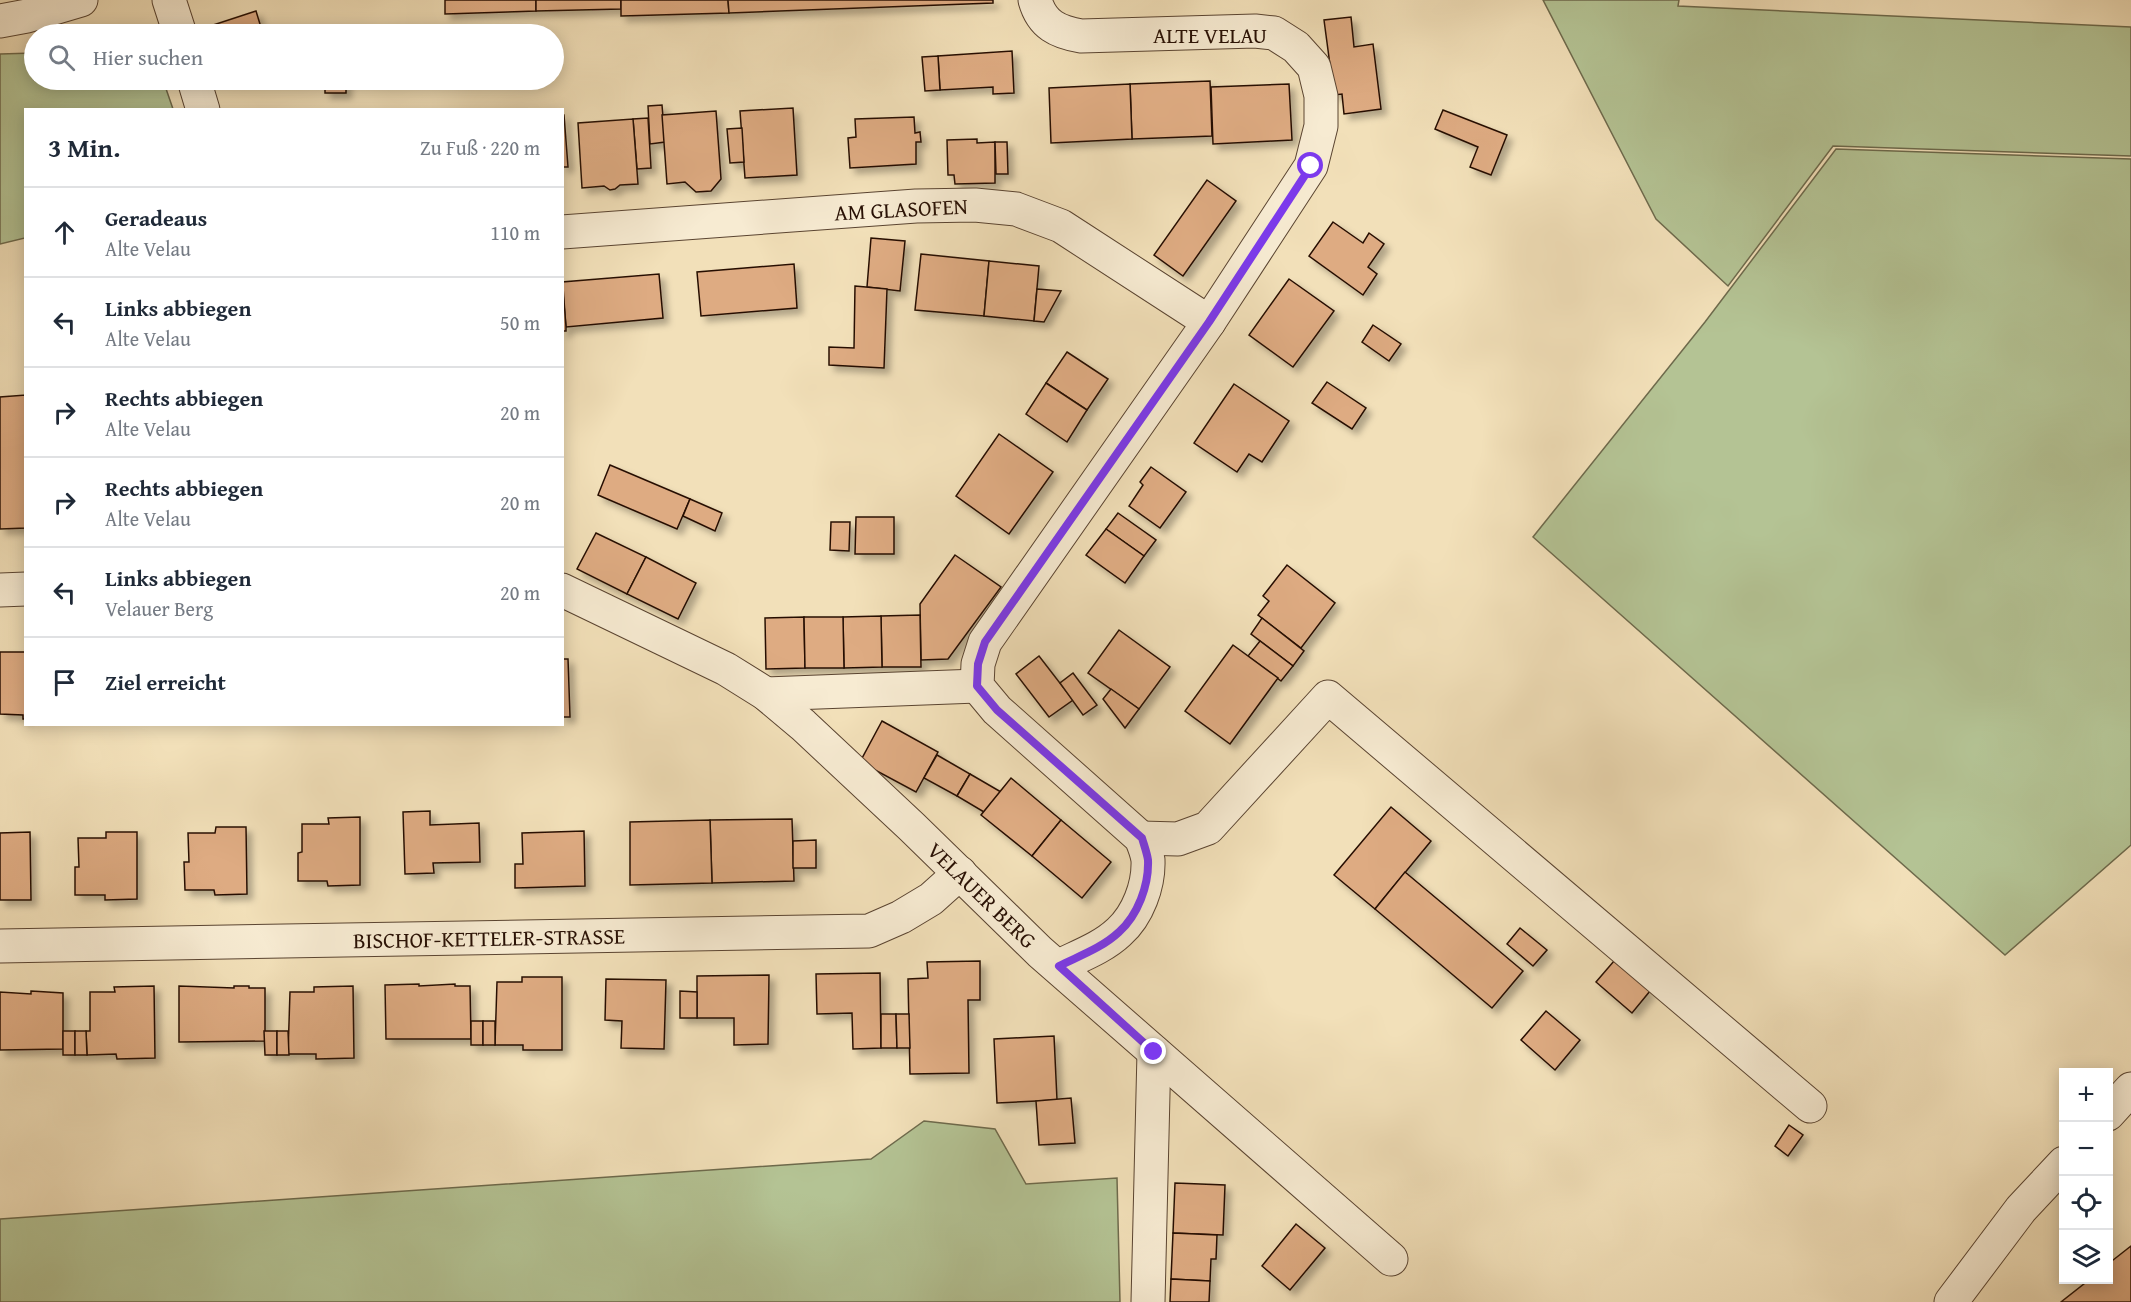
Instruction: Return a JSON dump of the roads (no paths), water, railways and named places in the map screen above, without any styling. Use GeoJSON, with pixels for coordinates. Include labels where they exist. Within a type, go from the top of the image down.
{"type":"FeatureCollection","features":[{"type":"Feature","properties":{"kind":"street"},"geometry":{"type":"LineString","coordinates":[[0,21],[27,16],[81,0]]}},
{"type":"Feature","properties":{"kind":"street"},"geometry":{"type":"LineString","coordinates":[[169,0],[177,24]]}},
{"type":"Feature","properties":{"kind":"street","name":"ALTE VELAU"},"geometry":{"type":"LineString","coordinates":[[977,686],[978,664],[985,642],[1209,322],[1311,166],[1321,126],[1321,96],[1314,67],[1296,47],[1274,33],[1256,31],[1081,36],[1060,32],[1042,17],[1035,0]]}},
{"type":"Feature","properties":{"kind":"street"},"geometry":{"type":"LineString","coordinates":[[197,90],[202,108]]}},
{"type":"Feature","properties":{"kind":"street","name":"AM GLASOFEN"},"geometry":{"type":"LineString","coordinates":[[564,232],[916,206],[975,205],[1016,209],[1061,226],[1209,322]]}},
{"type":"Feature","properties":{"kind":"street"},"geometry":{"type":"LineString","coordinates":[[0,590],[24,589]]}},
{"type":"Feature","properties":{"kind":"street","name":"VELAUER BERG"},"geometry":{"type":"LineString","coordinates":[[564,591],[726,669],[766,694],[803,725],[1040,952],[1059,966],[1391,1259]]}},
{"type":"Feature","properties":{"kind":"street"},"geometry":{"type":"LineString","coordinates":[[766,694],[977,686],[997,710],[1142,838],[1148,858],[1146,885],[1134,914],[1120,932],[1098,948],[1059,966]]}},
{"type":"Feature","properties":{"kind":"street"},"geometry":{"type":"LineString","coordinates":[[1142,838],[1178,839],[1209,828],[1328,697],[1810,1106]]}},
{"type":"Feature","properties":{"kind":"street","name":"BISCHOF-KETTELER-STRASSE"},"geometry":{"type":"LineString","coordinates":[[0,946],[869,931],[901,917],[931,899],[960,873]]}},
{"type":"Feature","properties":{"kind":"street"},"geometry":{"type":"LineString","coordinates":[[1148,1302],[1154,1052]]}},
{"type":"Feature","properties":{"kind":"street"},"geometry":{"type":"LineString","coordinates":[[2113,1109],[2131,1089]]}},
{"type":"Feature","properties":{"kind":"street"},"geometry":{"type":"LineString","coordinates":[[1951,1302],[2021,1209],[2059,1168]]}}]}
